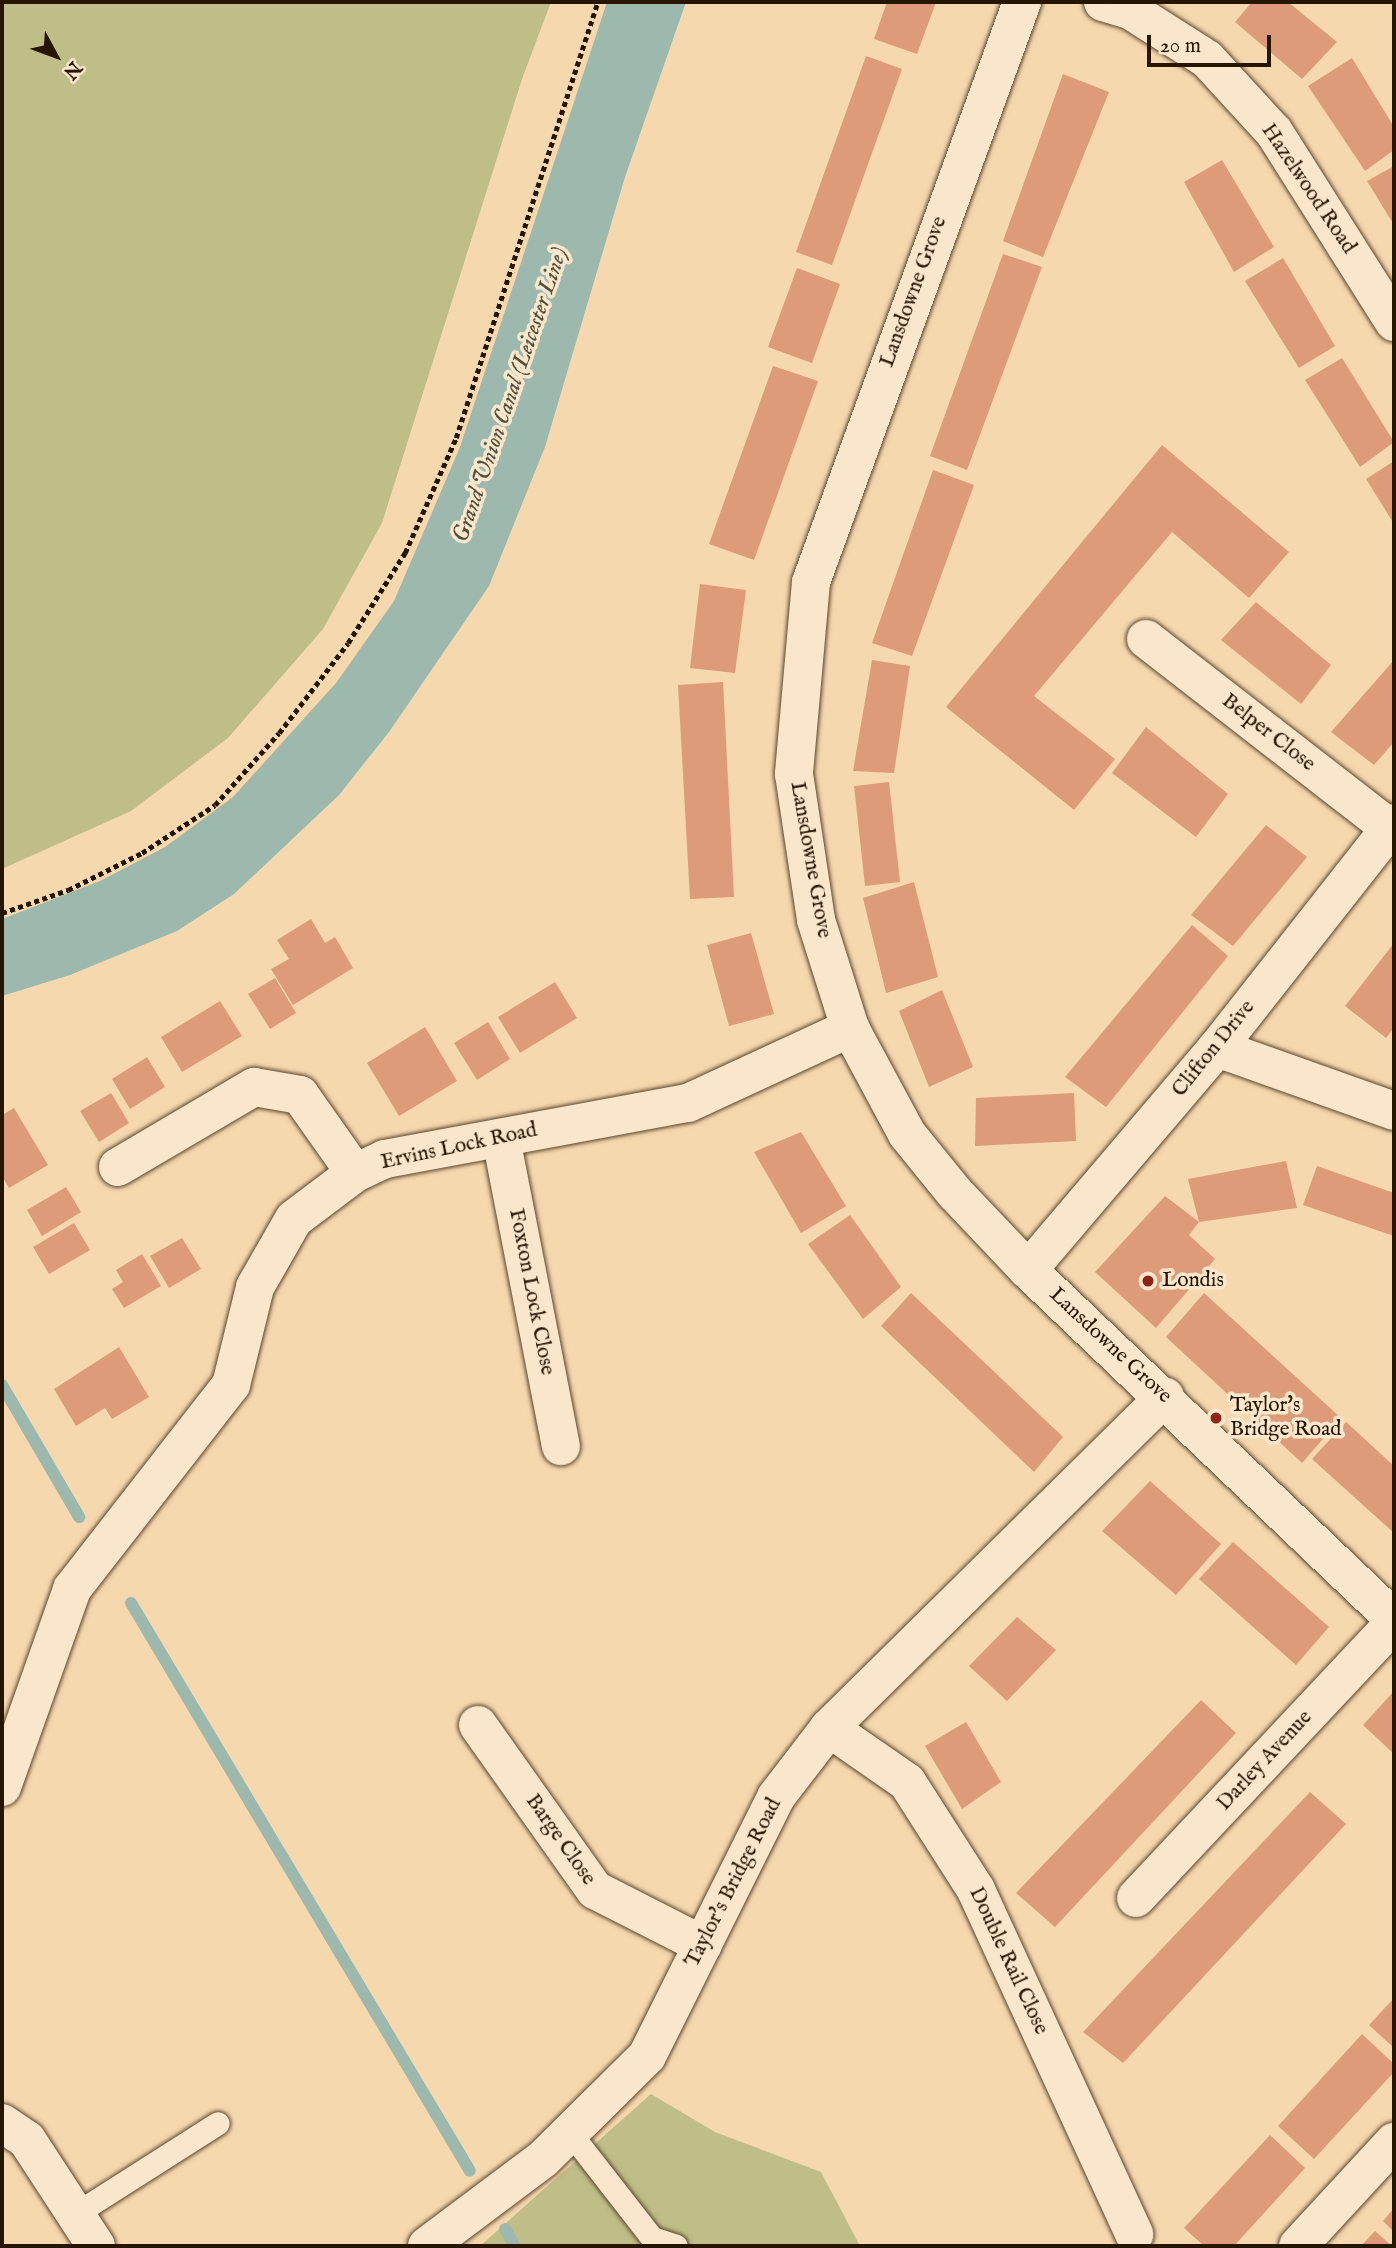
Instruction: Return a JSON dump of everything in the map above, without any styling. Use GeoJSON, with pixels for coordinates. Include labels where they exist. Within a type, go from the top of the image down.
{"type":"FeatureCollection","features":[{"type":"Feature","properties":{"kind":"street","name":"Lansdowne Grove"},"geometry":{"type":"LineString","coordinates":[[1022,2],[811,582],[794,774],[816,920],[850,1028],[907,1134],[1028,1270],[1165,1397],[1394,1621]]}},
{"type":"Feature","properties":{"kind":"street","name":"Hazelwood Road"},"geometry":{"type":"LineString","coordinates":[[1103,2],[1130,10],[1207,59],[1273,132],[1394,322]]}},
{"type":"Feature","properties":{"kind":"street","name":"Belper Close"},"geometry":{"type":"LineString","coordinates":[[1146,639],[1392,825]]}},
{"type":"Feature","properties":{"kind":"street","name":"Clifton Drive"},"geometry":{"type":"LineString","coordinates":[[1028,1270],[1217,1048],[1392,825]]}},
{"type":"Feature","properties":{"kind":"street","name":"Ervins Lock Road"},"geometry":{"type":"LineString","coordinates":[[2,1787],[72,1589],[231,1385],[255,1287],[294,1219],[355,1173],[385,1159],[688,1103],[850,1028]]}},
{"type":"Feature","properties":{"kind":"street"},"geometry":{"type":"LineString","coordinates":[[1217,1048],[1394,1111]]}},
{"type":"Feature","properties":{"kind":"street"},"geometry":{"type":"LineString","coordinates":[[118,1167],[254,1087],[300,1095],[355,1173]]}},
{"type":"Feature","properties":{"kind":"street","name":"Foxton Lock Close"},"geometry":{"type":"LineString","coordinates":[[501,1138],[561,1446]]}},
{"type":"Feature","properties":{"kind":"street","name":"Taylor's Bridge Road"},"geometry":{"type":"LineString","coordinates":[[427,2246],[571,2134],[647,2056],[776,1797],[829,1728],[1165,1397]]}},
{"type":"Feature","properties":{"kind":"street","name":"Darley Avenue"},"geometry":{"type":"LineString","coordinates":[[1136,1899],[1394,1621]]}},
{"type":"Feature","properties":{"kind":"street","name":"Barge Close"},"geometry":{"type":"LineString","coordinates":[[478,1725],[595,1890],[703,1945]]}},
{"type":"Feature","properties":{"kind":"street","name":"Double Rail Close"},"geometry":{"type":"LineString","coordinates":[[829,1728],[907,1782],[976,1889],[1135,2234]]}},
{"type":"Feature","properties":{"kind":"street"},"geometry":{"type":"LineString","coordinates":[[2,2123],[27,2140],[96,2246]]}},
{"type":"Feature","properties":{"kind":"street"},"geometry":{"type":"LineString","coordinates":[[1298,2246],[1394,2142]]}},
{"type":"Feature","properties":{"kind":"lane"},"geometry":{"type":"LineString","coordinates":[[75,2214],[218,2123]]}},
{"type":"Feature","properties":{"kind":"lane"},"geometry":{"type":"LineString","coordinates":[[571,2134],[652,2238],[676,2246]]}},
{"type":"Feature","properties":{"kind":"path"},"geometry":{"type":"LineString","coordinates":[[2,913],[68,890],[130,859],[215,804],[279,733],[348,643],[405,553],[456,438],[598,2]]}},
{"type":"Feature","properties":{"kind":"shaded area"},"geometry":{"type":"Polygon","coordinates":[[[2,2],[551,2],[522,79],[382,523],[323,629],[228,738],[131,811],[2,869],[2,2]]]}},
{"type":"Feature","properties":{"kind":"shaded area"},"geometry":{"type":"Polygon","coordinates":[[[651,2094],[715,2132],[821,2172],[860,2246],[480,2246],[651,2094]]]}},
{"type":"Feature","properties":{"kind":"water","name":"Grand Union Canal (Leicester Line)"},"geometry":{"type":"Polygon","coordinates":[[[607,2],[686,2],[625,177],[545,447],[489,586],[389,732],[339,795],[234,894],[177,931],[70,975],[2,996],[2,919],[100,881],[165,847],[233,797],[336,683],[394,601],[460,447],[607,2]]]}},
{"type":"Feature","properties":{"kind":"building"},"geometry":{"type":"Polygon","coordinates":[[[887,2],[936,2],[917,54],[874,39],[887,2]]]}},
{"type":"Feature","properties":{"kind":"building"},"geometry":{"type":"Polygon","coordinates":[[[1252,2],[1288,2],[1337,42],[1302,79],[1235,22],[1252,2]]]}},
{"type":"Feature","properties":{"kind":"building"},"geometry":{"type":"Polygon","coordinates":[[[866,56],[902,69],[832,265],[796,252],[866,56]]]}},
{"type":"Feature","properties":{"kind":"building"},"geometry":{"type":"Polygon","coordinates":[[[1352,58],[1394,127],[1394,150],[1365,171],[1308,86],[1352,58]]]}},
{"type":"Feature","properties":{"kind":"building"},"geometry":{"type":"Polygon","coordinates":[[[1063,74],[1109,92],[1043,257],[1003,241],[1063,74]]]}},
{"type":"Feature","properties":{"kind":"building"},"geometry":{"type":"Polygon","coordinates":[[[1222,160],[1274,247],[1234,272],[1184,182],[1222,160]]]}},
{"type":"Feature","properties":{"kind":"building"},"geometry":{"type":"Polygon","coordinates":[[[1394,166],[1394,225],[1367,181],[1394,166]]]}},
{"type":"Feature","properties":{"kind":"building"},"geometry":{"type":"Polygon","coordinates":[[[1003,254],[1042,267],[967,470],[930,456],[1003,254]]]}},
{"type":"Feature","properties":{"kind":"building"},"geometry":{"type":"Polygon","coordinates":[[[1283,258],[1335,346],[1299,368],[1245,281],[1283,258]]]}},
{"type":"Feature","properties":{"kind":"building"},"geometry":{"type":"Polygon","coordinates":[[[797,268],[840,284],[812,363],[768,347],[797,268]]]}},
{"type":"Feature","properties":{"kind":"building"},"geometry":{"type":"Polygon","coordinates":[[[1342,358],[1394,442],[1360,467],[1305,380],[1342,358]]]}},
{"type":"Feature","properties":{"kind":"building"},"geometry":{"type":"Polygon","coordinates":[[[773,366],[818,381],[754,560],[709,544],[773,366]]]}},
{"type":"Feature","properties":{"kind":"building"},"geometry":{"type":"Polygon","coordinates":[[[1162,445],[1289,552],[1249,598],[1172,532],[1034,696],[1115,759],[1074,810],[946,707],[1162,445]]]}},
{"type":"Feature","properties":{"kind":"building"},"geometry":{"type":"Polygon","coordinates":[[[1394,461],[1394,524],[1366,479],[1394,461]]]}},
{"type":"Feature","properties":{"kind":"building"},"geometry":{"type":"Polygon","coordinates":[[[933,470],[974,485],[912,656],[872,643],[933,470]]]}},
{"type":"Feature","properties":{"kind":"building"},"geometry":{"type":"Polygon","coordinates":[[[700,584],[746,590],[735,673],[690,668],[700,584]]]}},
{"type":"Feature","properties":{"kind":"building"},"geometry":{"type":"Polygon","coordinates":[[[1256,602],[1331,665],[1301,704],[1221,640],[1256,602]]]}},
{"type":"Feature","properties":{"kind":"building"},"geometry":{"type":"Polygon","coordinates":[[[872,660],[910,666],[894,773],[853,771],[872,660]]]}},
{"type":"Feature","properties":{"kind":"building"},"geometry":{"type":"Polygon","coordinates":[[[1394,660],[1394,742],[1374,765],[1331,732],[1394,660]]]}},
{"type":"Feature","properties":{"kind":"building"},"geometry":{"type":"Polygon","coordinates":[[[723,682],[734,897],[690,899],[678,685],[723,682]]]}},
{"type":"Feature","properties":{"kind":"building"},"geometry":{"type":"Polygon","coordinates":[[[1146,727],[1228,794],[1196,837],[1112,773],[1146,727]]]}},
{"type":"Feature","properties":{"kind":"building"},"geometry":{"type":"Polygon","coordinates":[[[889,782],[900,882],[865,886],[854,786],[889,782]]]}},
{"type":"Feature","properties":{"kind":"building"},"geometry":{"type":"Polygon","coordinates":[[[1266,825],[1307,857],[1233,946],[1191,915],[1266,825]]]}},
{"type":"Feature","properties":{"kind":"building"},"geometry":{"type":"Polygon","coordinates":[[[914,882],[938,977],[886,993],[863,898],[914,882]]]}},
{"type":"Feature","properties":{"kind":"building"},"geometry":{"type":"Polygon","coordinates":[[[311,919],[325,943],[335,937],[353,968],[293,1005],[271,969],[289,959],[277,940],[311,919]]]}},
{"type":"Feature","properties":{"kind":"building"},"geometry":{"type":"Polygon","coordinates":[[[1192,925],[1228,956],[1106,1107],[1065,1077],[1192,925]]]}},
{"type":"Feature","properties":{"kind":"building"},"geometry":{"type":"Polygon","coordinates":[[[751,933],[774,1014],[729,1026],[707,945],[751,933]]]}},
{"type":"Feature","properties":{"kind":"building"},"geometry":{"type":"Polygon","coordinates":[[[1394,943],[1394,1028],[1386,1038],[1345,1006],[1394,943]]]}},
{"type":"Feature","properties":{"kind":"building"},"geometry":{"type":"Polygon","coordinates":[[[275,978],[296,1013],[270,1029],[248,994],[275,978]]]}},
{"type":"Feature","properties":{"kind":"building"},"geometry":{"type":"Polygon","coordinates":[[[555,982],[577,1018],[520,1053],[498,1017],[555,982]]]}},
{"type":"Feature","properties":{"kind":"building"},"geometry":{"type":"Polygon","coordinates":[[[942,990],[973,1067],[929,1087],[899,1011],[942,990]]]}},
{"type":"Feature","properties":{"kind":"building"},"geometry":{"type":"Polygon","coordinates":[[[220,1001],[242,1036],[182,1072],[161,1037],[220,1001]]]}},
{"type":"Feature","properties":{"kind":"building"},"geometry":{"type":"Polygon","coordinates":[[[488,1022],[510,1059],[477,1080],[454,1043],[488,1022]]]}},
{"type":"Feature","properties":{"kind":"building"},"geometry":{"type":"Polygon","coordinates":[[[425,1027],[457,1081],[399,1116],[367,1063],[425,1027]]]}},
{"type":"Feature","properties":{"kind":"building"},"geometry":{"type":"Polygon","coordinates":[[[147,1057],[165,1087],[130,1109],[112,1079],[147,1057]]]}},
{"type":"Feature","properties":{"kind":"building"},"geometry":{"type":"Polygon","coordinates":[[[111,1093],[129,1123],[99,1142],[80,1111],[111,1093]]]}},
{"type":"Feature","properties":{"kind":"building"},"geometry":{"type":"Polygon","coordinates":[[[1074,1093],[1076,1141],[975,1146],[976,1098],[1074,1093]]]}},
{"type":"Feature","properties":{"kind":"building"},"geometry":{"type":"Polygon","coordinates":[[[14,1108],[48,1165],[9,1188],[2,1176],[2,1115],[14,1108]]]}},
{"type":"Feature","properties":{"kind":"building"},"geometry":{"type":"Polygon","coordinates":[[[801,1132],[846,1206],[801,1233],[754,1152],[801,1132]]]}},
{"type":"Feature","properties":{"kind":"building"},"geometry":{"type":"Polygon","coordinates":[[[1286,1161],[1297,1208],[1199,1222],[1188,1179],[1286,1161]]]}},
{"type":"Feature","properties":{"kind":"building"},"geometry":{"type":"Polygon","coordinates":[[[1317,1166],[1394,1193],[1394,1236],[1303,1205],[1317,1166]]]}},
{"type":"Feature","properties":{"kind":"building"},"geometry":{"type":"Polygon","coordinates":[[[66,1187],[81,1212],[42,1236],[27,1210],[66,1187]]]}},
{"type":"Feature","properties":{"kind":"building"},"geometry":{"type":"Polygon","coordinates":[[[1165,1196],[1199,1222],[1189,1235],[1215,1259],[1156,1328],[1095,1272],[1165,1196]]]}},
{"type":"Feature","properties":{"kind":"building"},"geometry":{"type":"Polygon","coordinates":[[[850,1215],[901,1287],[863,1319],[808,1244],[850,1215]]]}},
{"type":"Feature","properties":{"kind":"building"},"geometry":{"type":"Polygon","coordinates":[[[74,1223],[90,1250],[49,1274],[33,1247],[74,1223]]]}},
{"type":"Feature","properties":{"kind":"building"},"geometry":{"type":"Polygon","coordinates":[[[182,1238],[201,1269],[169,1288],[150,1256],[182,1238]]]}},
{"type":"Feature","properties":{"kind":"building"},"geometry":{"type":"Polygon","coordinates":[[[142,1254],[161,1286],[124,1308],[112,1289],[123,1282],[116,1270],[142,1254]]]}},
{"type":"Feature","properties":{"kind":"building"},"geometry":{"type":"Polygon","coordinates":[[[911,1293],[1063,1437],[1034,1472],[881,1326],[911,1293]]]}},
{"type":"Feature","properties":{"kind":"building"},"geometry":{"type":"Polygon","coordinates":[[[1204,1293],[1341,1418],[1302,1463],[1166,1337],[1204,1293]]]}},
{"type":"Feature","properties":{"kind":"building"},"geometry":{"type":"Polygon","coordinates":[[[119,1347],[149,1397],[112,1419],[105,1408],[76,1426],[54,1389],[119,1347]]]}},
{"type":"Feature","properties":{"kind":"building"},"geometry":{"type":"Polygon","coordinates":[[[1346,1422],[1394,1466],[1394,1533],[1312,1459],[1346,1422]]]}},
{"type":"Feature","properties":{"kind":"building"},"geometry":{"type":"Polygon","coordinates":[[[1150,1481],[1221,1544],[1176,1595],[1102,1531],[1150,1481]]]}},
{"type":"Feature","properties":{"kind":"building"},"geometry":{"type":"Polygon","coordinates":[[[1233,1542],[1329,1627],[1296,1665],[1199,1579],[1233,1542]]]}},
{"type":"Feature","properties":{"kind":"building"},"geometry":{"type":"Polygon","coordinates":[[[1017,1617],[1056,1650],[1007,1701],[969,1666],[1017,1617]]]}},
{"type":"Feature","properties":{"kind":"building"},"geometry":{"type":"Polygon","coordinates":[[[1394,1691],[1394,1754],[1363,1725],[1394,1691]]]}},
{"type":"Feature","properties":{"kind":"building"},"geometry":{"type":"Polygon","coordinates":[[[1201,1700],[1236,1733],[1055,1927],[1016,1893],[1201,1700]]]}},
{"type":"Feature","properties":{"kind":"building"},"geometry":{"type":"Polygon","coordinates":[[[966,1722],[1001,1782],[962,1809],[925,1746],[966,1722]]]}},
{"type":"Feature","properties":{"kind":"building"},"geometry":{"type":"Polygon","coordinates":[[[1310,1792],[1346,1824],[1123,2063],[1083,2032],[1310,1792]]]}},
{"type":"Feature","properties":{"kind":"building"},"geometry":{"type":"Polygon","coordinates":[[[1394,1998],[1394,2048],[1369,2025],[1394,1998]]]}},
{"type":"Feature","properties":{"kind":"building"},"geometry":{"type":"Polygon","coordinates":[[[1362,2034],[1394,2064],[1394,2072],[1314,2159],[1278,2126],[1362,2034]]]}},
{"type":"Feature","properties":{"kind":"building"},"geometry":{"type":"Polygon","coordinates":[[[1270,2135],[1305,2168],[1234,2246],[1204,2246],[1184,2228],[1270,2135]]]}},
{"type":"Feature","properties":{"kind":"building"},"geometry":{"type":"Polygon","coordinates":[[[1394,2208],[1394,2232],[1383,2221],[1394,2208]]]}},
{"type":"Feature","properties":{"kind":"building"},"geometry":{"type":"Polygon","coordinates":[[[1375,2231],[1392,2246],[1361,2246],[1375,2231]]]}},
{"type":"Feature","properties":{"kind":"waterway"},"geometry":{"type":"LineString","coordinates":[[2,1385],[79,1517]]}},
{"type":"Feature","properties":{"kind":"waterway"},"geometry":{"type":"LineString","coordinates":[[131,1603],[470,2171]]}},
{"type":"Feature","properties":{"kind":"waterway"},"geometry":{"type":"LineString","coordinates":[[505,2229],[515,2246]]}},
{"type":"Feature","properties":{"kind":"place","name":"Londis"},"geometry":{"type":"Point","coordinates":[1148,1281]}},
{"type":"Feature","properties":{"kind":"place","name":"Taylor's Bridge Road"},"geometry":{"type":"Point","coordinates":[1216,1418]}}]}
